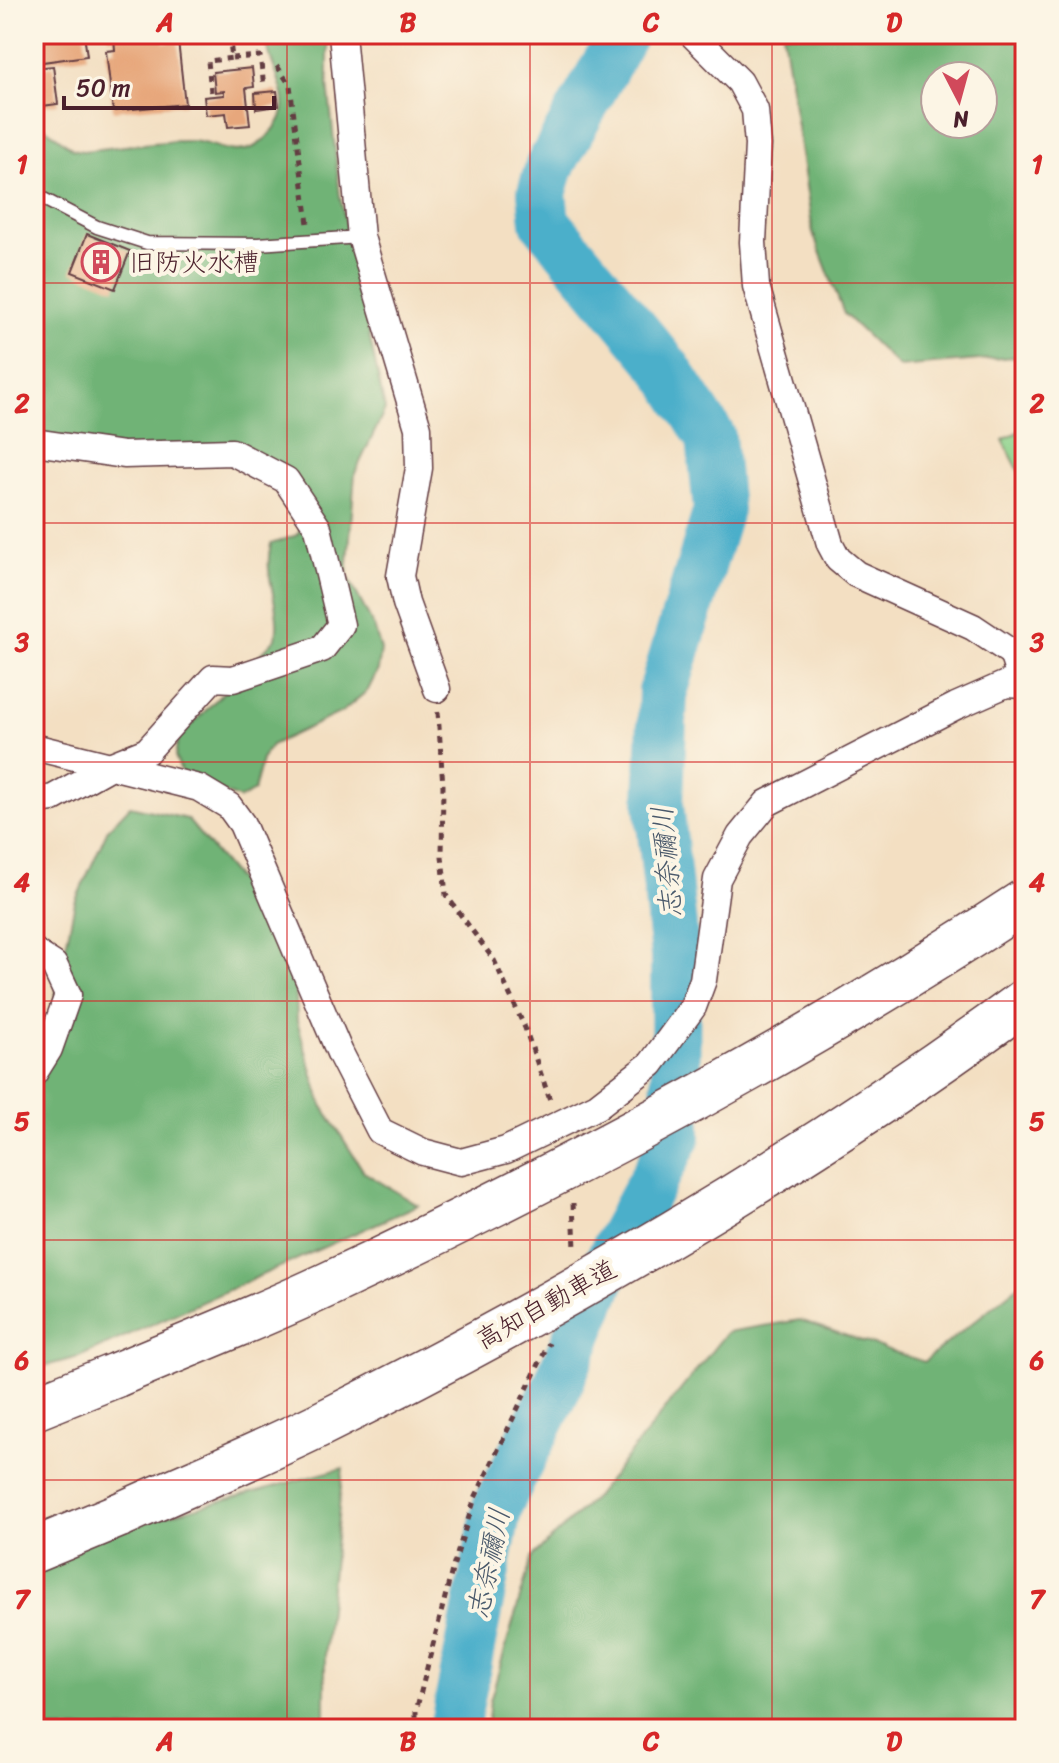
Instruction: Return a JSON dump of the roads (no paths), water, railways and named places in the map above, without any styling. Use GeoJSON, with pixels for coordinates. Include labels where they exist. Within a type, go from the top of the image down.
{"type":"FeatureCollection","features":[{"type":"Feature","properties":{"kind":"highway"},"geometry":{"type":"LineString","coordinates":[[34,1408],[326,1285],[540,1181],[786,1048],[1025,901]]}},
{"type":"Feature","properties":{"kind":"highway","name":"高知自動車道"},"geometry":{"type":"LineString","coordinates":[[35,1550],[319,1425],[528,1317],[728,1200],[954,1053],[1025,1001]]}},
{"type":"Feature","properties":{"kind":"street"},"geometry":{"type":"LineString","coordinates":[[342,34],[361,237],[418,428],[419,468],[400,576],[406,603],[437,689]]}},
{"type":"Feature","properties":{"kind":"street"},"geometry":{"type":"LineString","coordinates":[[34,747],[199,788],[229,806],[242,824],[340,1053],[380,1131],[423,1152],[461,1162],[506,1150],[597,1106],[651,1064],[693,1007],[703,980],[717,879],[740,836],[767,803],[956,706],[1006,684],[1024,685],[1012,653],[973,627],[856,574],[834,552],[820,519],[807,456],[756,286],[753,242],[758,145],[755,110],[740,82],[692,34]]}},
{"type":"Feature","properties":{"kind":"street"},"geometry":{"type":"LineString","coordinates":[[34,442],[124,455],[232,452],[286,480],[318,528],[341,625],[322,649],[233,679],[213,678],[147,751],[112,765],[53,798],[34,801]]}},
{"type":"Feature","properties":{"kind":"street"},"geometry":{"type":"LineString","coordinates":[[34,952],[54,965],[68,995],[49,1049],[34,1073]]}},
{"type":"Feature","properties":{"kind":"lane"},"geometry":{"type":"LineString","coordinates":[[34,194],[97,227],[147,243],[182,246],[361,237]]}},
{"type":"Feature","properties":{"kind":"waterway","name":"志奈禰川"},"geometry":{"type":"LineString","coordinates":[[454,1729],[498,1504],[557,1387],[605,1269],[676,1137],[675,955],[659,804],[663,692],[718,510],[711,437],[666,368],[545,222],[542,193],[550,166],[623,34]]}},
{"type":"Feature","properties":{"kind":"place","name":"旧防火水槽"},"geometry":{"type":"Point","coordinates":[101,262]}}]}
